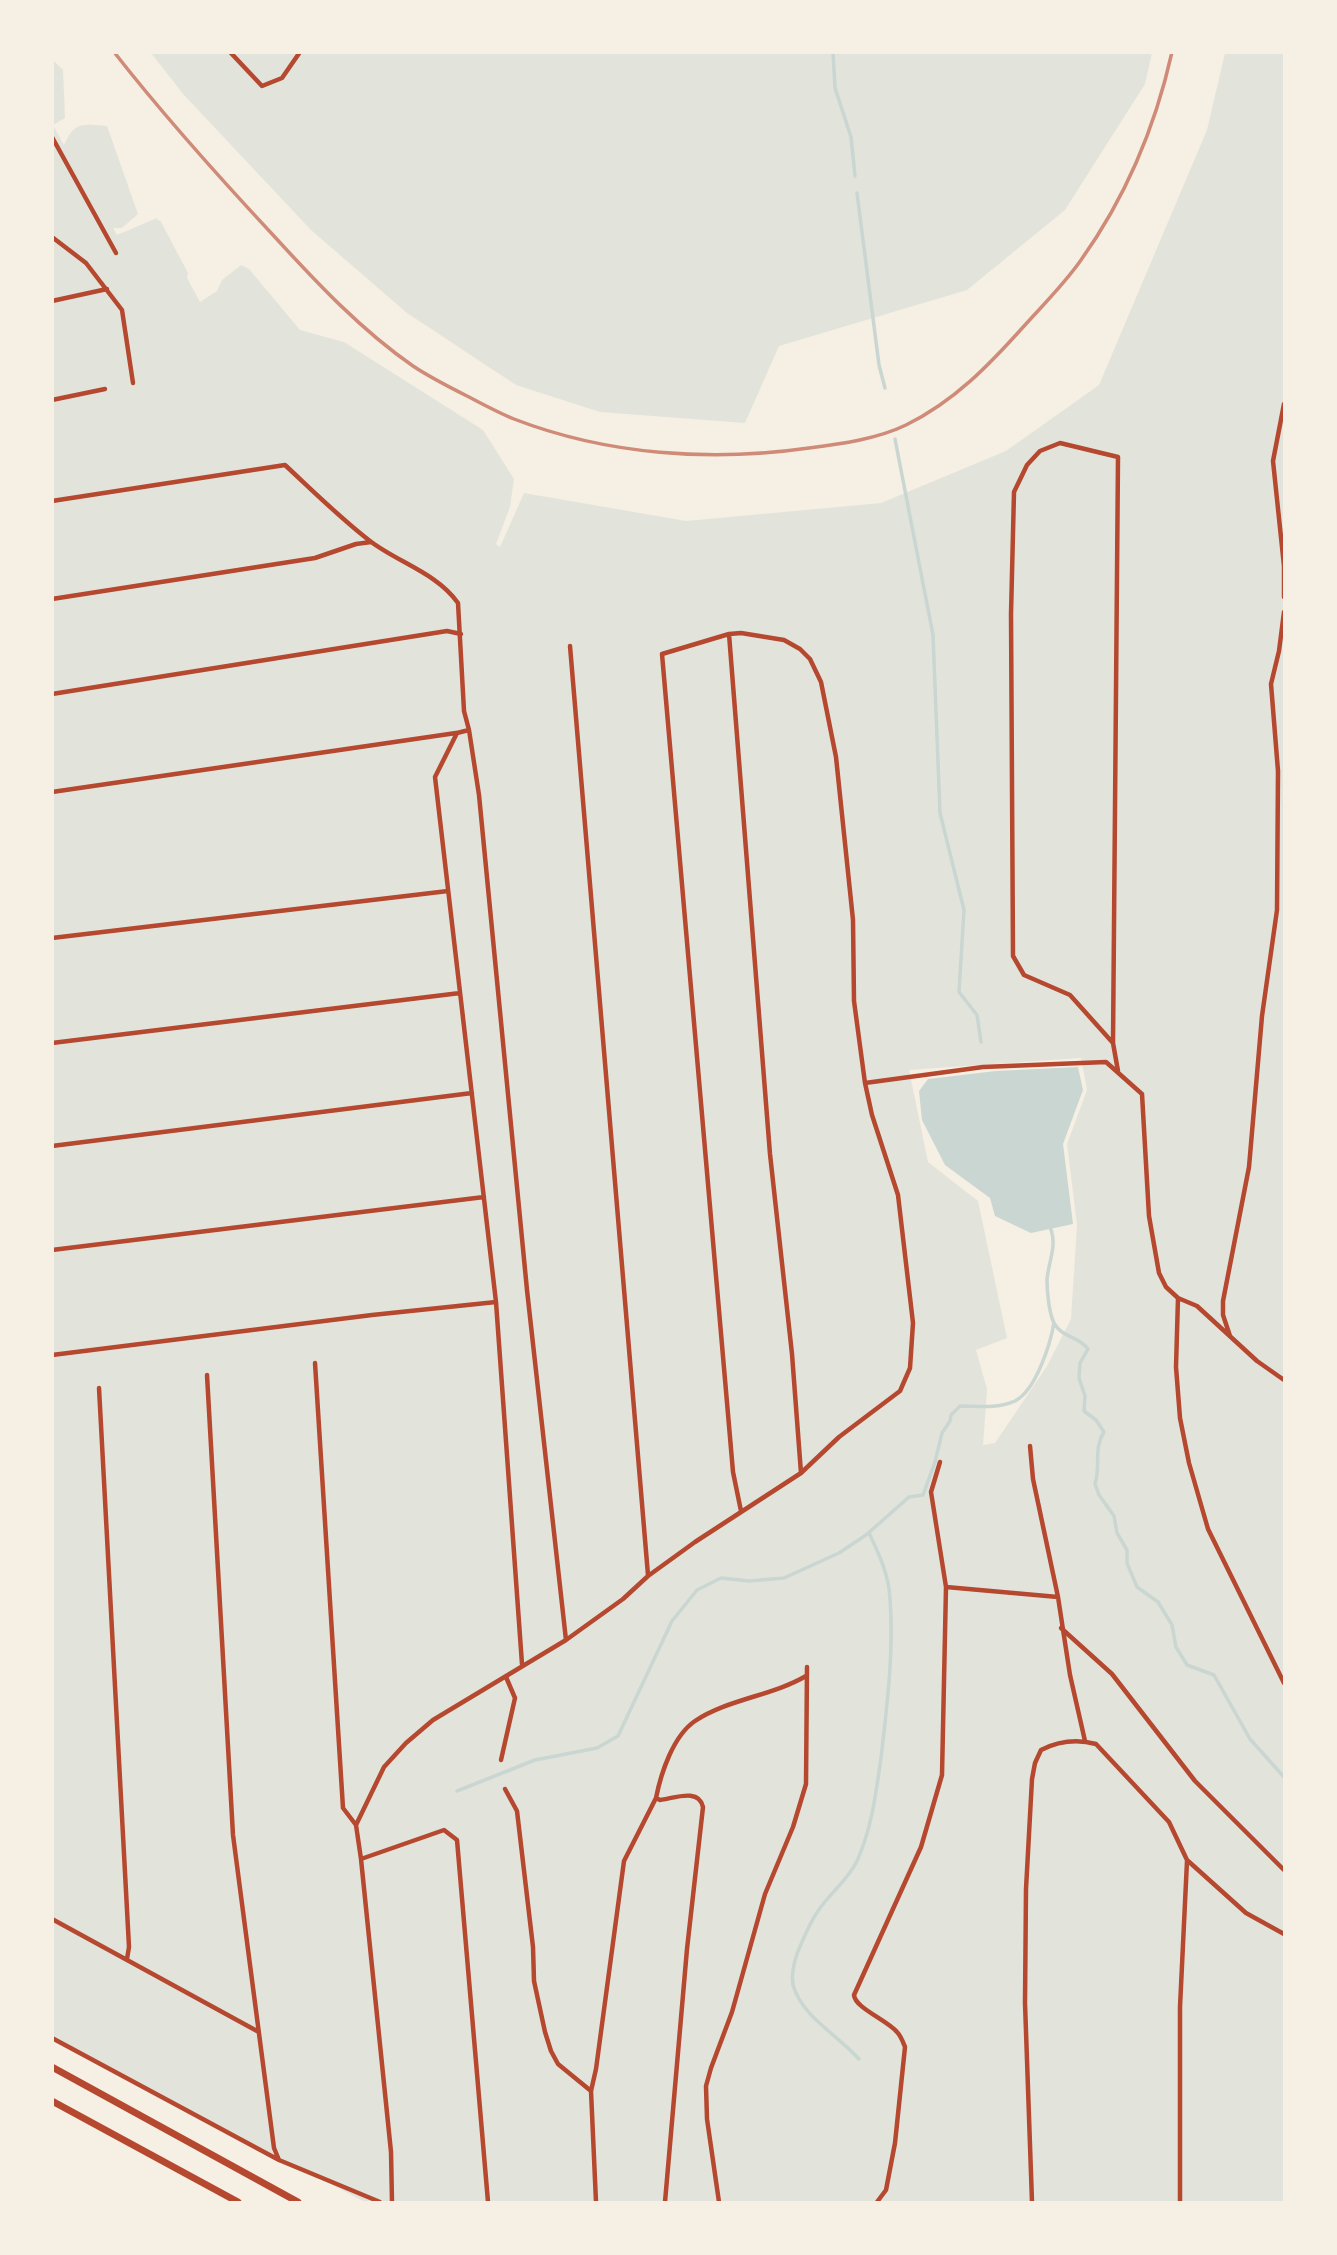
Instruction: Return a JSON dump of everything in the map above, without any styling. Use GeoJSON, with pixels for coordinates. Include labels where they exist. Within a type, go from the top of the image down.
{"type":"FeatureCollection","features":[{"type":"Feature","properties":{"kind":"main road"},"geometry":{"type":"LineString","coordinates":[[52,2067],[298,2203]]}},
{"type":"Feature","properties":{"kind":"main road"},"geometry":{"type":"LineString","coordinates":[[52,2101],[239,2203]]}},
{"type":"Feature","properties":{"kind":"street"},"geometry":{"type":"LineString","coordinates":[[230,52],[262,86],[282,78],[300,52]]}},
{"type":"Feature","properties":{"kind":"street"},"geometry":{"type":"LineString","coordinates":[[52,137],[116,253]]}},
{"type":"Feature","properties":{"kind":"street"},"geometry":{"type":"LineString","coordinates":[[52,237],[86,263],[122,310],[133,383]]}},
{"type":"Feature","properties":{"kind":"street"},"geometry":{"type":"LineString","coordinates":[[52,302],[107,289]]}},
{"type":"Feature","properties":{"kind":"street"},"geometry":{"type":"LineString","coordinates":[[52,400],[105,389]]}},
{"type":"Feature","properties":{"kind":"street"},"geometry":{"type":"LineString","coordinates":[[1284,404],[1273,461],[1284,566],[1284,597]]}},
{"type":"Feature","properties":{"kind":"street"},"geometry":{"type":"LineString","coordinates":[[1113,1043],[1070,995],[1024,975],[1013,956],[1011,614],[1014,492],[1027,465],[1040,451],[1060,443],[1118,457],[1113,1043],[1118,1071]]}},
{"type":"Feature","properties":{"kind":"street"},"geometry":{"type":"LineString","coordinates":[[52,501],[285,465],[371,542],[437,582],[452,594],[458,603],[464,711],[479,795],[526,1276],[566,1640]]}},
{"type":"Feature","properties":{"kind":"street"},"geometry":{"type":"LineString","coordinates":[[52,600],[315,558],[356,544],[371,542]]}},
{"type":"Feature","properties":{"kind":"street"},"geometry":{"type":"LineString","coordinates":[[1230,1336],[1223,1315],[1223,1301],[1248,1167],[1262,1016],[1277,910],[1278,771],[1271,684],[1284,612]]}},
{"type":"Feature","properties":{"kind":"street"},"geometry":{"type":"LineString","coordinates":[[52,694],[353,645],[447,632],[461,634]]}},
{"type":"Feature","properties":{"kind":"street"},"geometry":{"type":"LineString","coordinates":[[356,1825],[384,1767],[406,1743],[449,1709],[566,1640],[624,1599],[648,1576],[741,1510],[801,1473],[839,1437],[900,1391],[910,1368],[913,1323],[898,1195],[872,1115],[865,1083],[854,1001],[853,920],[836,757],[821,682],[810,659],[784,640],[741,633],[729,634],[662,654],[727,1414],[733,1472],[741,1510]]}},
{"type":"Feature","properties":{"kind":"street"},"geometry":{"type":"LineString","coordinates":[[729,634],[770,1154],[792,1354],[801,1473]]}},
{"type":"Feature","properties":{"kind":"street"},"geometry":{"type":"LineString","coordinates":[[570,646],[648,1576]]}},
{"type":"Feature","properties":{"kind":"street"},"geometry":{"type":"LineString","coordinates":[[52,792],[469,730]]}},
{"type":"Feature","properties":{"kind":"street"},"geometry":{"type":"LineString","coordinates":[[457,733],[435,778],[496,1302],[522,1664]]}},
{"type":"Feature","properties":{"kind":"street"},"geometry":{"type":"LineString","coordinates":[[52,938],[448,891]]}},
{"type":"Feature","properties":{"kind":"street"},"geometry":{"type":"LineString","coordinates":[[52,1043],[460,993]]}},
{"type":"Feature","properties":{"kind":"street"},"geometry":{"type":"LineString","coordinates":[[865,1083],[983,1067],[1106,1062],[1142,1094],[1149,1216],[1159,1273],[1166,1287],[1178,1298],[1197,1306],[1256,1361],[1284,1380]]}},
{"type":"Feature","properties":{"kind":"street"},"geometry":{"type":"LineString","coordinates":[[52,1146],[472,1093]]}},
{"type":"Feature","properties":{"kind":"street"},"geometry":{"type":"LineString","coordinates":[[52,1250],[484,1197]]}},
{"type":"Feature","properties":{"kind":"street"},"geometry":{"type":"LineString","coordinates":[[1178,1298],[1176,1367],[1180,1419],[1189,1463],[1208,1529],[1284,1683]]}},
{"type":"Feature","properties":{"kind":"street"},"geometry":{"type":"LineString","coordinates":[[52,1355],[496,1302]]}},
{"type":"Feature","properties":{"kind":"street"},"geometry":{"type":"LineString","coordinates":[[316,1363],[343,1808],[356,1825],[361,1858],[390,2138],[392,2203]]}},
{"type":"Feature","properties":{"kind":"street"},"geometry":{"type":"LineString","coordinates":[[207,1376],[233,1835],[257,2031],[274,2148],[279,2160]]}},
{"type":"Feature","properties":{"kind":"street"},"geometry":{"type":"LineString","coordinates":[[99,1388],[129,1947],[127,1959]]}},
{"type":"Feature","properties":{"kind":"street"},"geometry":{"type":"LineString","coordinates":[[1030,1446],[1033,1479],[1085,1741]]}},
{"type":"Feature","properties":{"kind":"street"},"geometry":{"type":"LineString","coordinates":[[877,2203],[886,2190],[895,2143],[905,2047],[900,2034],[887,2022],[857,2003],[854,1995],[921,1847],[942,1775],[946,1587],[931,1492],[940,1462]]}},
{"type":"Feature","properties":{"kind":"street"},"geometry":{"type":"LineString","coordinates":[[946,1587],[1058,1597]]}},
{"type":"Feature","properties":{"kind":"street"},"geometry":{"type":"LineString","coordinates":[[1062,1628],[1112,1674],[1195,1781],[1284,1870]]}},
{"type":"Feature","properties":{"kind":"street"},"geometry":{"type":"LineString","coordinates":[[719,2203],[707,2119],[706,2086],[732,2012],[765,1894],[793,1827],[806,1784],[807,1667]]}},
{"type":"Feature","properties":{"kind":"street"},"geometry":{"type":"LineString","coordinates":[[596,2203],[590,2091],[596,2069],[624,1861],[656,1798],[658,1784],[685,1730],[694,1722],[744,1700],[793,1684],[806,1676]]}},
{"type":"Feature","properties":{"kind":"street"},"geometry":{"type":"LineString","coordinates":[[500,1760],[515,1698],[506,1677]]}},
{"type":"Feature","properties":{"kind":"street"},"geometry":{"type":"LineString","coordinates":[[1085,1731],[1169,1822],[1187,1860],[1246,1913],[1284,1934]]}},
{"type":"Feature","properties":{"kind":"street"},"geometry":{"type":"LineString","coordinates":[[1032,2203],[1025,1990],[1026,1889],[1032,1779],[1041,1750],[1063,1741],[1096,1744]]}},
{"type":"Feature","properties":{"kind":"street"},"geometry":{"type":"LineString","coordinates":[[505,1789],[517,1811],[533,1947],[534,1981],[545,2032],[558,2064],[590,2091]]}},
{"type":"Feature","properties":{"kind":"street"},"geometry":{"type":"LineString","coordinates":[[656,1798],[660,1800],[698,1796],[704,1807],[687,1949],[665,2203]]}},
{"type":"Feature","properties":{"kind":"street"},"geometry":{"type":"LineString","coordinates":[[361,1858],[444,1830],[457,1840],[488,2203]]}},
{"type":"Feature","properties":{"kind":"street"},"geometry":{"type":"LineString","coordinates":[[1180,2203],[1180,2007],[1187,1860]]}},
{"type":"Feature","properties":{"kind":"street"},"geometry":{"type":"LineString","coordinates":[[52,1919],[257,2031]]}},
{"type":"Feature","properties":{"kind":"street"},"geometry":{"type":"LineString","coordinates":[[52,2038],[279,2160],[380,2203]]}},
{"type":"Feature","properties":{"kind":"shaded area"},"geometry":{"type":"Polygon","coordinates":[[[151,53],[1152,53],[1145,84],[1065,210],[967,290],[779,346],[745,423],[600,412],[516,385],[407,313],[311,230],[184,95],[151,53]]]}},
{"type":"Feature","properties":{"kind":"shaded area"},"geometry":{"type":"Polygon","coordinates":[[[1225,53],[1284,53],[1284,2202],[365,2202],[53,2039],[52,59],[63,70],[65,118],[53,125],[64,145],[72,132],[80,126],[107,126],[138,214],[122,228],[113,228],[117,235],[157,218],[188,273],[187,278],[200,302],[217,291],[222,280],[241,265],[249,269],[300,330],[344,342],[483,430],[514,479],[510,507],[496,544],[500,547],[524,493],[686,521],[881,503],[1006,451],[1099,385],[1207,130],[1225,53]],[[1081,1058],[909,1070],[928,1162],[978,1201],[1007,1338],[976,1350],[987,1389],[983,1445],[995,1443],[1047,1366],[1071,1319],[1077,1225],[1067,1144],[1087,1090],[1081,1058]]]}},
{"type":"Feature","properties":{"kind":"shaded area"},"geometry":{"type":"Polygon","coordinates":[[[1078,1067],[1083,1090],[1063,1144],[1073,1224],[1031,1233],[995,1216],[990,1198],[945,1165],[922,1120],[919,1091],[928,1079],[996,1071],[1078,1067]]]}},
{"type":"Feature","properties":{"kind":"waterway"},"geometry":{"type":"LineString","coordinates":[[833,52],[835,88],[851,137],[855,176]]}},
{"type":"Feature","properties":{"kind":"waterway"},"geometry":{"type":"LineString","coordinates":[[857,193],[879,365],[885,388]]}},
{"type":"Feature","properties":{"kind":"waterway"},"geometry":{"type":"LineString","coordinates":[[895,439],[933,635],[940,813],[964,910],[959,992],[977,1015],[981,1042]]}},
{"type":"Feature","properties":{"kind":"waterway"},"geometry":{"type":"LineString","coordinates":[[1050,1227],[1053,1247],[1047,1280],[1051,1314],[1057,1328],[1088,1349],[1080,1363],[1079,1378],[1085,1396],[1084,1411],[1096,1420],[1104,1432],[1099,1445],[1095,1484],[1099,1495],[1114,1516],[1117,1533],[1127,1550],[1127,1563],[1137,1587],[1158,1602],[1172,1625],[1176,1647],[1187,1665],[1214,1675],[1250,1739],[1284,1777]]}},
{"type":"Feature","properties":{"kind":"waterway"},"geometry":{"type":"LineString","coordinates":[[457,1791],[535,1760],[597,1748],[618,1736],[672,1621],[697,1590],[721,1578],[749,1581],[784,1578],[839,1553],[866,1535],[909,1497],[923,1495],[942,1433],[951,1415],[960,1406],[1002,1405],[1023,1395],[1041,1366],[1054,1323]]}},
{"type":"Feature","properties":{"kind":"waterway"},"geometry":{"type":"LineString","coordinates":[[859,2059],[804,2007],[792,1977],[797,1954],[812,1921],[857,1861],[870,1823],[875,1797],[888,1699],[891,1619],[886,1573],[869,1533]]}},
{"type":"Feature","properties":{"kind":"railway"},"geometry":{"type":"LineString","coordinates":[[114,52],[232,191],[306,270],[357,321],[413,366],[497,412],[549,431],[622,448],[697,454],[772,452],[834,445],[871,437],[895,430],[924,415],[971,381],[999,354],[1075,269],[1112,212],[1148,135],[1172,52]]}}]}
